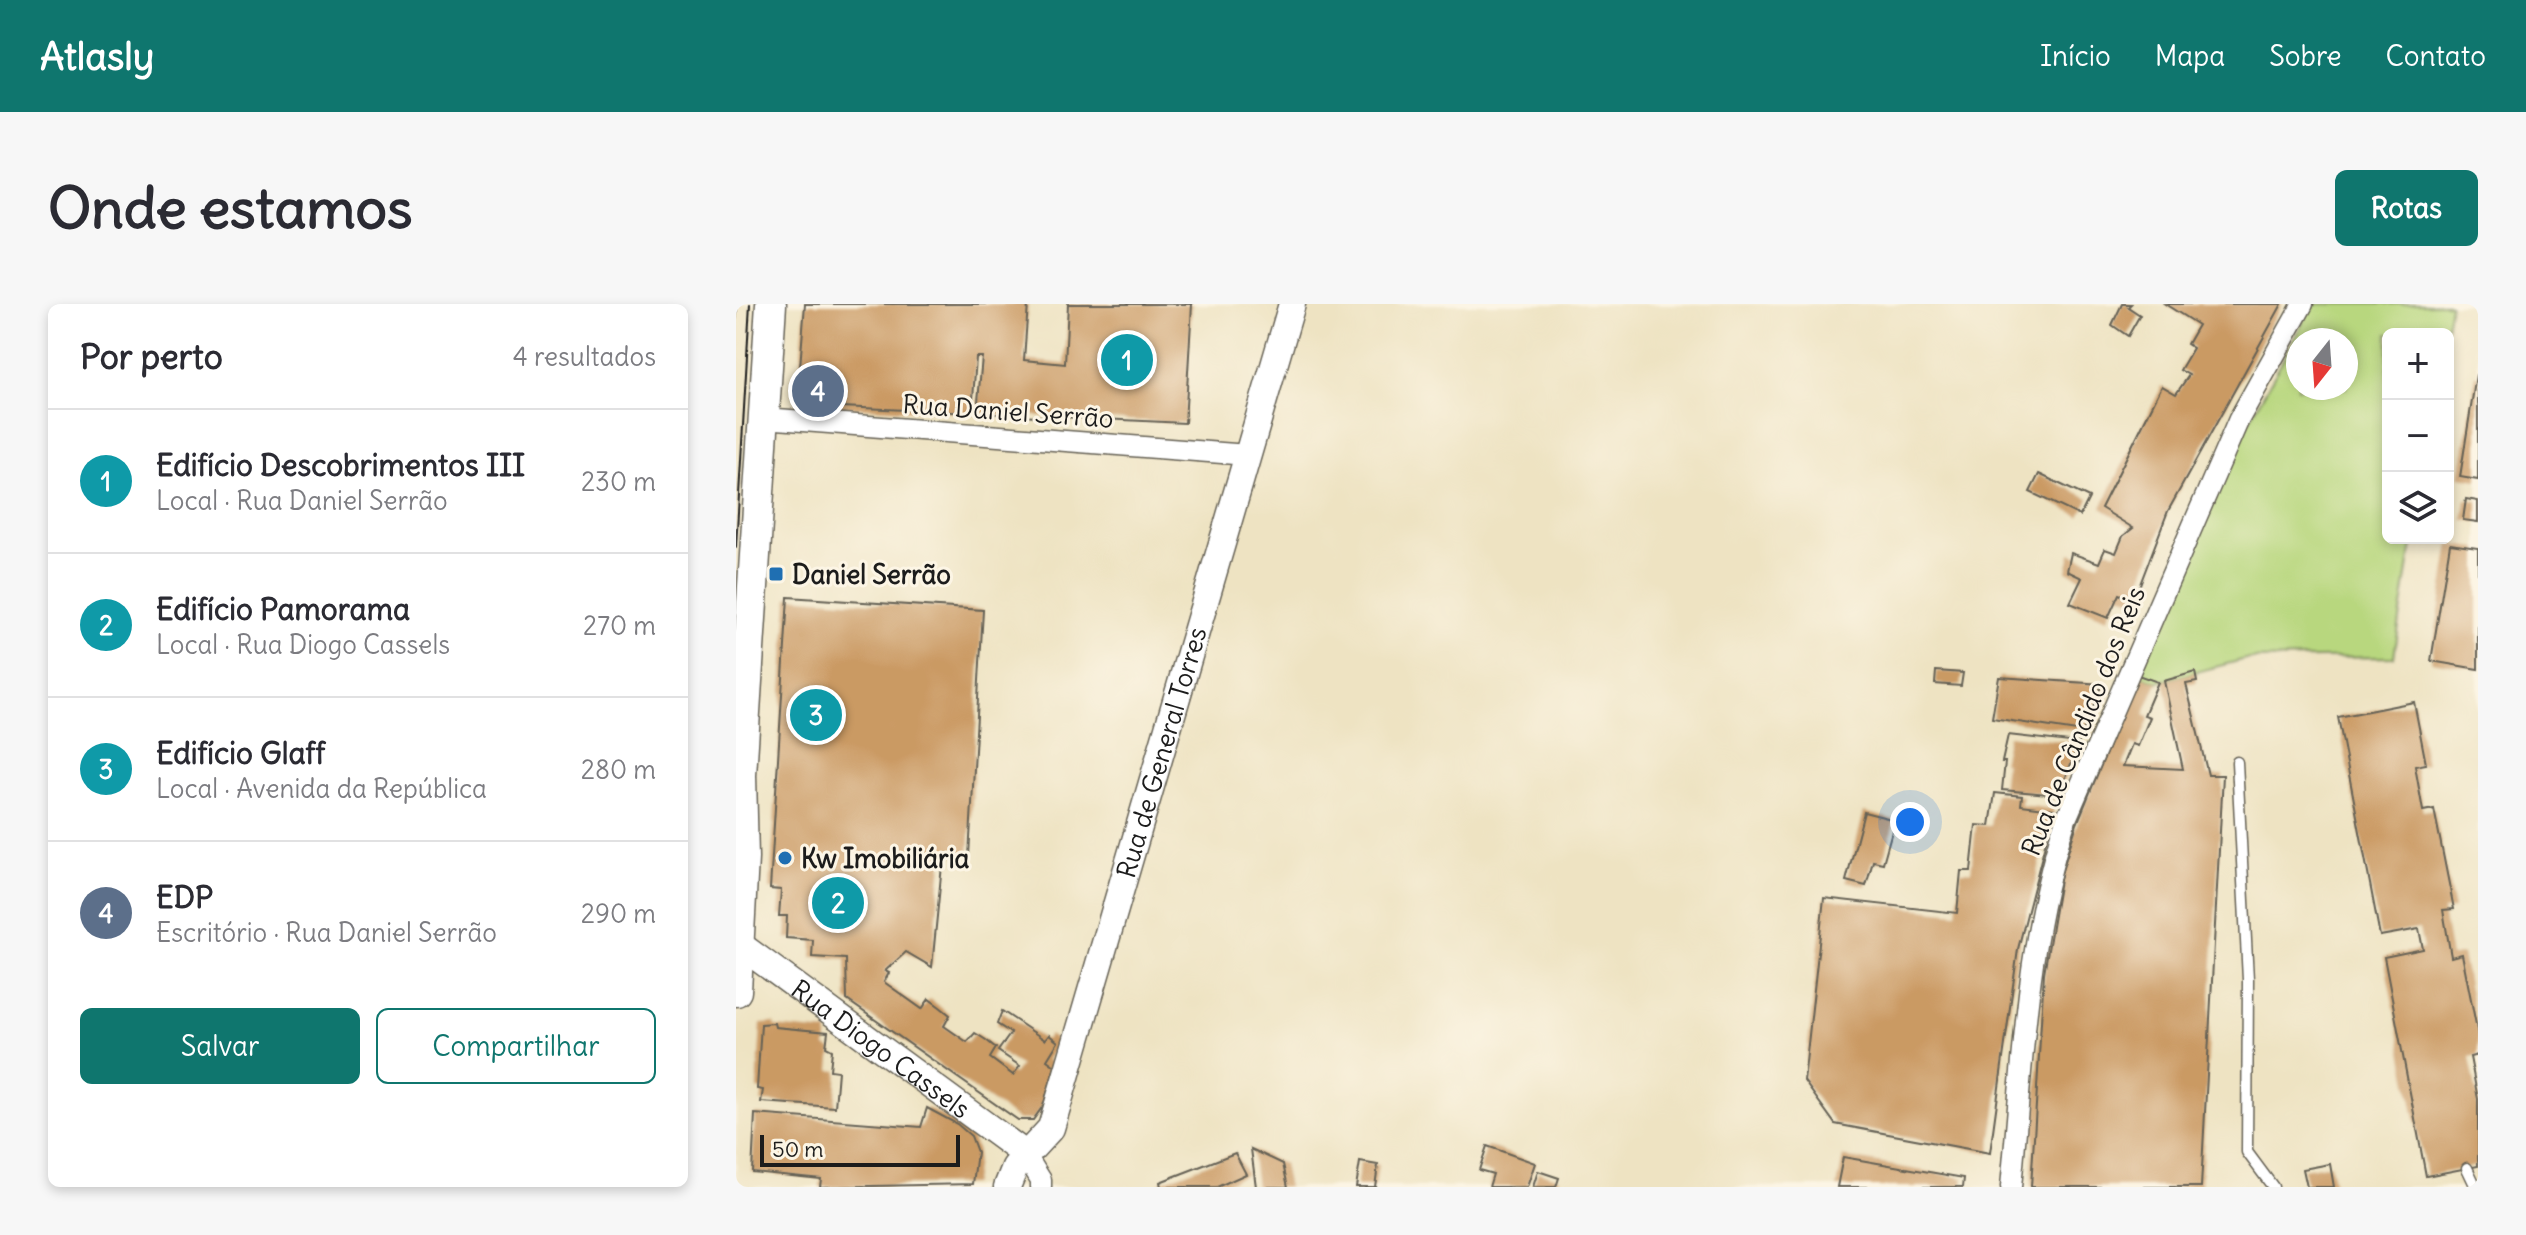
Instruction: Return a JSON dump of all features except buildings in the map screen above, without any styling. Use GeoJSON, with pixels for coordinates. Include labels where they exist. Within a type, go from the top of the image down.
{"type":"FeatureCollection","features":[{"type":"Feature","properties":{"kind":"main road"},"geometry":{"type":"LineString","coordinates":[[736,991],[743,858],[741,775],[771,304]]}},
{"type":"Feature","properties":{"kind":"street","name":"Rua de General Torres"},"geometry":{"type":"LineString","coordinates":[[1007,1187],[1025,1154],[1047,1135],[1063,1091],[1292,304]]}},
{"type":"Feature","properties":{"kind":"street","name":"Rua de Cândido dos Reis"},"geometry":{"type":"LineString","coordinates":[[2011,1187],[2032,969],[2048,872],[2066,819],[2239,419],[2303,304]]}},
{"type":"Feature","properties":{"kind":"street","name":"Rua Daniel Serrão"},"geometry":{"type":"LineString","coordinates":[[764,418],[1248,455]]}},
{"type":"Feature","properties":{"kind":"street","name":"Rua Diogo Cassels"},"geometry":{"type":"LineString","coordinates":[[737,943],[1025,1154]]}},
{"type":"Feature","properties":{"kind":"street"},"geometry":{"type":"LineString","coordinates":[[1025,1154],[1041,1180],[1041,1187]]}},
{"type":"Feature","properties":{"kind":"lane"},"geometry":{"type":"LineString","coordinates":[[2237,762],[2248,980],[2247,1152],[2273,1187]]}},
{"type":"Feature","properties":{"kind":"lane"},"geometry":{"type":"LineString","coordinates":[[2467,1168],[2476,1187]]}},
{"type":"Feature","properties":{"kind":"green space"},"geometry":{"type":"Polygon","coordinates":[[[2313,304],[2450,304],[2446,328],[2382,328],[2382,544],[2412,544],[2394,657],[2246,659],[2158,682],[2138,675],[2248,423],[2286,353],[2286,400],[2358,400],[2358,328],[2300,328],[2313,304]]]}},
{"type":"Feature","properties":{"kind":"tram line"},"geometry":{"type":"LineString","coordinates":[[736,321],[737,304]]}},
{"type":"Feature","properties":{"kind":"tram line"},"geometry":{"type":"LineString","coordinates":[[736,547],[750,304]]}},
{"type":"Feature","properties":{"kind":"place","name":"Edifício Descobrimentos III"},"geometry":{"type":"Point","coordinates":[1127,360]}},
{"type":"Feature","properties":{"kind":"place","name":"EDP"},"geometry":{"type":"Point","coordinates":[818,391]}},
{"type":"Feature","properties":{"kind":"place","name":"Daniel Serrão"},"geometry":{"type":"Point","coordinates":[776,574]}},
{"type":"Feature","properties":{"kind":"place","name":"Edifício Glaff"},"geometry":{"type":"Point","coordinates":[816,715]}},
{"type":"Feature","properties":{"kind":"place","name":"Kw Imobiliária"},"geometry":{"type":"Point","coordinates":[785,858]}},
{"type":"Feature","properties":{"kind":"place","name":"Edifício Pamorama"},"geometry":{"type":"Point","coordinates":[838,903]}}]}
